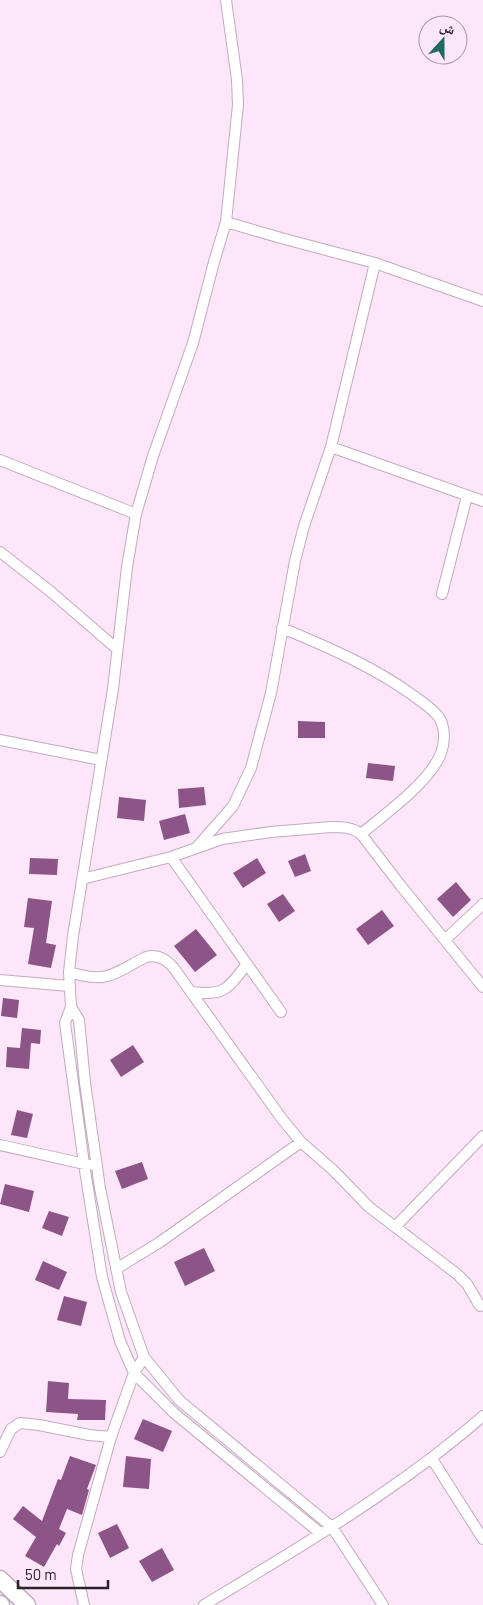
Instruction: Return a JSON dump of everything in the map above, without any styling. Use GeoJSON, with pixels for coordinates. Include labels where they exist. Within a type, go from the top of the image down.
{"type":"FeatureCollection","features":[{"type":"Feature","properties":{"kind":"main road"},"geometry":{"type":"LineString","coordinates":[[0,1579],[27,1605]]}},
{"type":"Feature","properties":{"kind":"street"},"geometry":{"type":"LineString","coordinates":[[226,0],[237,80],[238,105],[226,222],[193,343],[136,514],[127,567],[113,689],[69,972],[71,1007],[65,1023],[84,1164],[102,1277],[120,1341],[134,1373],[174,1413],[320,1533]]}},
{"type":"Feature","properties":{"kind":"street"},"geometry":{"type":"LineString","coordinates":[[226,222],[376,263],[483,300]]}},
{"type":"Feature","properties":{"kind":"street"},"geometry":{"type":"LineString","coordinates":[[196,848],[234,806],[251,768],[271,693],[295,561],[304,526],[331,447],[376,263]]}},
{"type":"Feature","properties":{"kind":"street"},"geometry":{"type":"LineString","coordinates":[[331,447],[483,501]]}},
{"type":"Feature","properties":{"kind":"street"},"geometry":{"type":"LineString","coordinates":[[0,460],[136,514]]}},
{"type":"Feature","properties":{"kind":"street"},"geometry":{"type":"LineString","coordinates":[[442,594],[467,496]]}},
{"type":"Feature","properties":{"kind":"street"},"geometry":{"type":"LineString","coordinates":[[0,552],[50,590],[117,649]]}},
{"type":"Feature","properties":{"kind":"street"},"geometry":{"type":"LineString","coordinates":[[282,628],[330,648],[366,666],[414,696],[434,712],[440,720],[444,742],[437,762],[428,774],[362,834]]}},
{"type":"Feature","properties":{"kind":"street"},"geometry":{"type":"LineString","coordinates":[[0,740],[102,760]]}},
{"type":"Feature","properties":{"kind":"street"},"geometry":{"type":"LineString","coordinates":[[82,879],[171,857],[233,836],[343,827],[356,830],[362,834],[483,987]]}},
{"type":"Feature","properties":{"kind":"street"},"geometry":{"type":"LineString","coordinates":[[171,857],[281,1012]]}},
{"type":"Feature","properties":{"kind":"street"},"geometry":{"type":"LineString","coordinates":[[445,940],[483,904]]}},
{"type":"Feature","properties":{"kind":"street"},"geometry":{"type":"LineString","coordinates":[[69,972],[89,978],[103,978],[152,956],[167,960],[282,1119],[301,1142],[333,1170],[369,1207],[467,1284],[480,1306]]}},
{"type":"Feature","properties":{"kind":"street"},"geometry":{"type":"LineString","coordinates":[[191,992],[210,993],[226,989],[247,964]]}},
{"type":"Feature","properties":{"kind":"street"},"geometry":{"type":"LineString","coordinates":[[0,980],[69,986]]}},
{"type":"Feature","properties":{"kind":"street"},"geometry":{"type":"LineString","coordinates":[[71,1007],[79,1020],[85,1083],[97,1167],[116,1269],[121,1292],[144,1357],[179,1400],[332,1527],[383,1605]]}},
{"type":"Feature","properties":{"kind":"street"},"geometry":{"type":"LineString","coordinates":[[395,1227],[483,1136]]}},
{"type":"Feature","properties":{"kind":"street"},"geometry":{"type":"LineString","coordinates":[[116,1269],[160,1242],[301,1142]]}},
{"type":"Feature","properties":{"kind":"street"},"geometry":{"type":"LineString","coordinates":[[0,1146],[97,1167]]}},
{"type":"Feature","properties":{"kind":"street"},"geometry":{"type":"LineString","coordinates":[[84,1605],[76,1569],[78,1555],[111,1437],[134,1373],[144,1357]]}},
{"type":"Feature","properties":{"kind":"street"},"geometry":{"type":"LineString","coordinates":[[204,1605],[332,1527],[432,1459],[483,1416]]}},
{"type":"Feature","properties":{"kind":"street"},"geometry":{"type":"LineString","coordinates":[[0,1452],[11,1429],[20,1423],[39,1424],[89,1435],[111,1437]]}},
{"type":"Feature","properties":{"kind":"street"},"geometry":{"type":"LineString","coordinates":[[242,1468],[250,1459]]}},
{"type":"Feature","properties":{"kind":"street"},"geometry":{"type":"LineString","coordinates":[[432,1459],[483,1539]]}},
{"type":"Feature","properties":{"kind":"building"},"geometry":{"type":"Polygon","coordinates":[[[298,721],[325,722],[325,738],[298,738],[298,721]]]}},
{"type":"Feature","properties":{"kind":"building"},"geometry":{"type":"Polygon","coordinates":[[[368,763],[395,766],[393,781],[366,778],[368,763]]]}},
{"type":"Feature","properties":{"kind":"building"},"geometry":{"type":"Polygon","coordinates":[[[204,787],[206,805],[179,808],[178,789],[204,787]]]}},
{"type":"Feature","properties":{"kind":"building"},"geometry":{"type":"Polygon","coordinates":[[[119,797],[146,800],[144,821],[117,818],[119,797]]]}},
{"type":"Feature","properties":{"kind":"building"},"geometry":{"type":"Polygon","coordinates":[[[185,814],[190,833],[164,840],[159,821],[185,814]]]}},
{"type":"Feature","properties":{"kind":"building"},"geometry":{"type":"Polygon","coordinates":[[[305,854],[311,871],[295,877],[288,861],[305,854]]]}},
{"type":"Feature","properties":{"kind":"building"},"geometry":{"type":"Polygon","coordinates":[[[30,858],[58,859],[57,875],[29,874],[30,858]]]}},
{"type":"Feature","properties":{"kind":"building"},"geometry":{"type":"Polygon","coordinates":[[[257,858],[266,873],[243,888],[233,873],[257,858]]]}},
{"type":"Feature","properties":{"kind":"building"},"geometry":{"type":"Polygon","coordinates":[[[456,882],[471,900],[453,917],[437,899],[456,882]]]}},
{"type":"Feature","properties":{"kind":"building"},"geometry":{"type":"Polygon","coordinates":[[[283,894],[295,911],[279,922],[267,904],[283,894]]]}},
{"type":"Feature","properties":{"kind":"building"},"geometry":{"type":"Polygon","coordinates":[[[28,898],[52,901],[46,943],[56,945],[51,968],[28,964],[34,928],[24,927],[28,898]]]}},
{"type":"Feature","properties":{"kind":"building"},"geometry":{"type":"Polygon","coordinates":[[[382,910],[394,926],[368,945],[356,929],[382,910]]]}},
{"type":"Feature","properties":{"kind":"building"},"geometry":{"type":"Polygon","coordinates":[[[196,929],[217,955],[195,972],[174,946],[196,929]]]}},
{"type":"Feature","properties":{"kind":"building"},"geometry":{"type":"Polygon","coordinates":[[[3,998],[19,1000],[17,1018],[1,1016],[3,998]]]}},
{"type":"Feature","properties":{"kind":"building"},"geometry":{"type":"Polygon","coordinates":[[[22,1028],[41,1030],[40,1044],[31,1043],[29,1069],[6,1067],[7,1047],[20,1048],[22,1028]]]}},
{"type":"Feature","properties":{"kind":"building"},"geometry":{"type":"Polygon","coordinates":[[[133,1045],[144,1062],[121,1077],[110,1060],[133,1045]]]}},
{"type":"Feature","properties":{"kind":"building"},"geometry":{"type":"Polygon","coordinates":[[[17,1110],[33,1114],[27,1138],[11,1135],[17,1110]]]}},
{"type":"Feature","properties":{"kind":"building"},"geometry":{"type":"Polygon","coordinates":[[[142,1162],[148,1179],[122,1189],[115,1171],[142,1162]]]}},
{"type":"Feature","properties":{"kind":"building"},"geometry":{"type":"Polygon","coordinates":[[[5,1184],[34,1191],[29,1212],[0,1204],[5,1184]]]}},
{"type":"Feature","properties":{"kind":"building"},"geometry":{"type":"Polygon","coordinates":[[[49,1211],[69,1217],[62,1236],[42,1228],[49,1211]]]}},
{"type":"Feature","properties":{"kind":"building"},"geometry":{"type":"Polygon","coordinates":[[[204,1248],[215,1271],[185,1286],[174,1262],[204,1248]]]}},
{"type":"Feature","properties":{"kind":"building"},"geometry":{"type":"Polygon","coordinates":[[[43,1261],[67,1272],[59,1290],[35,1280],[43,1261]]]}},
{"type":"Feature","properties":{"kind":"building"},"geometry":{"type":"Polygon","coordinates":[[[64,1296],[87,1302],[81,1326],[57,1320],[64,1296]]]}},
{"type":"Feature","properties":{"kind":"building"},"geometry":{"type":"Polygon","coordinates":[[[48,1381],[69,1383],[68,1399],[106,1400],[105,1420],[77,1420],[78,1414],[46,1412],[48,1381]]]}},
{"type":"Feature","properties":{"kind":"building"},"geometry":{"type":"Polygon","coordinates":[[[143,1419],[172,1431],[163,1452],[134,1439],[143,1419]]]}},
{"type":"Feature","properties":{"kind":"building"},"geometry":{"type":"Polygon","coordinates":[[[70,1456],[96,1465],[87,1489],[89,1490],[82,1515],[67,1509],[59,1529],[66,1533],[59,1546],[57,1544],[44,1567],[25,1556],[36,1537],[13,1519],[23,1506],[42,1521],[58,1479],[61,1480],[70,1456]]]}},
{"type":"Feature","properties":{"kind":"building"},"geometry":{"type":"Polygon","coordinates":[[[126,1456],[151,1459],[149,1489],[123,1487],[126,1456]]]}},
{"type":"Feature","properties":{"kind":"building"},"geometry":{"type":"Polygon","coordinates":[[[117,1524],[129,1548],[110,1558],[98,1533],[117,1524]]]}},
{"type":"Feature","properties":{"kind":"building"},"geometry":{"type":"Polygon","coordinates":[[[162,1548],[174,1570],[152,1582],[139,1561],[162,1548]]]}}]}
